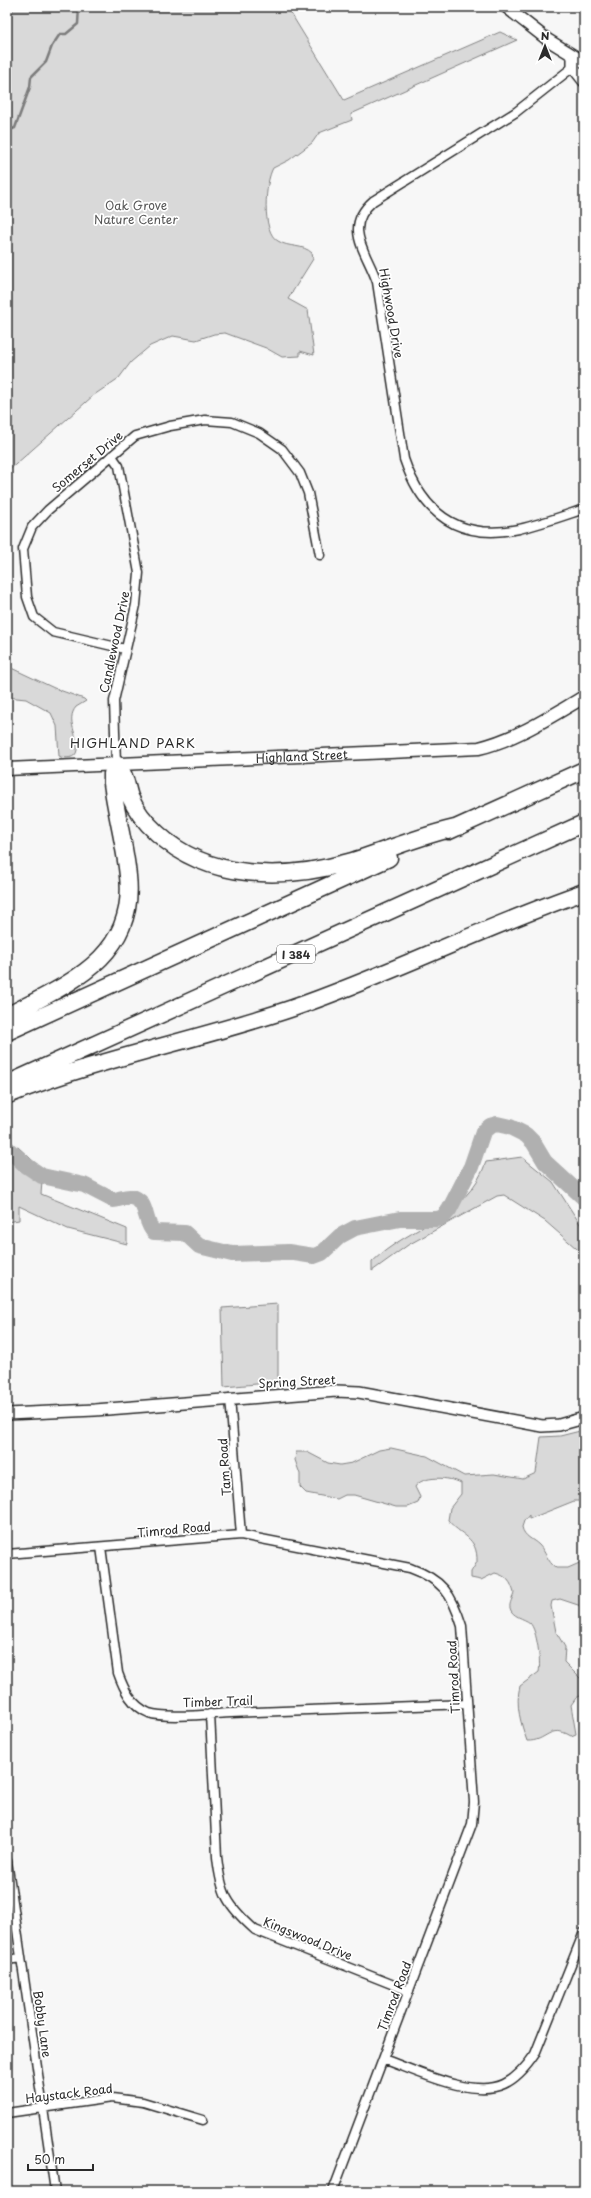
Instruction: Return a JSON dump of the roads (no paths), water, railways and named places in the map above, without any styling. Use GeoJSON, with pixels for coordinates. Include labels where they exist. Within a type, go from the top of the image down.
{"type":"FeatureCollection","features":[{"type":"Feature","properties":{"kind":"highway"},"geometry":{"type":"LineString","coordinates":[[7,1016],[90,968],[109,950],[121,931],[128,910],[129,889],[112,783],[112,774],[116,764],[124,773],[130,795],[136,808],[156,833],[172,846],[190,856],[209,864],[232,870],[279,873],[317,869],[350,862],[420,837],[459,827]]}},
{"type":"Feature","properties":{"kind":"highway"},"geometry":{"type":"LineString","coordinates":[[7,1032],[584,770]]}},
{"type":"Feature","properties":{"kind":"highway","name":"I 384"},"geometry":{"type":"LineString","coordinates":[[10,1091],[584,823]]}},
{"type":"Feature","properties":{"kind":"highway"},"geometry":{"type":"LineString","coordinates":[[10,1091],[230,1028],[295,1007],[584,892]]}},
{"type":"Feature","properties":{"kind":"main road","name":"Highland Street"},"geometry":{"type":"LineString","coordinates":[[7,769],[479,748],[492,745],[519,734],[584,697]]}},
{"type":"Feature","properties":{"kind":"street"},"geometry":{"type":"LineString","coordinates":[[506,7],[573,62],[584,81]]}},
{"type":"Feature","properties":{"kind":"street"},"geometry":{"type":"LineString","coordinates":[[573,62],[584,62]]}},
{"type":"Feature","properties":{"kind":"street","name":"Highwood Drive"},"geometry":{"type":"LineString","coordinates":[[573,62],[516,112],[372,202],[359,216],[357,226],[359,239],[371,264],[377,282],[404,459],[412,481],[425,502],[442,517],[467,528],[493,532],[520,529],[584,509]]}},
{"type":"Feature","properties":{"kind":"street","name":"Somerset Drive"},"geometry":{"type":"LineString","coordinates":[[125,649],[54,632],[34,617],[27,598],[23,549],[32,527],[43,515],[135,436],[170,426],[205,420],[232,422],[258,433],[282,449],[300,473],[308,493],[320,555]]}},
{"type":"Feature","properties":{"kind":"street","name":"Candlewood Drive"},"geometry":{"type":"LineString","coordinates":[[112,456],[119,466],[139,573],[136,605],[113,706],[116,764]]}},
{"type":"Feature","properties":{"kind":"street","name":"Spring Street"},"geometry":{"type":"LineString","coordinates":[[7,1414],[95,1410],[230,1398],[336,1391],[359,1392],[542,1426],[559,1425],[584,1418]]}},
{"type":"Feature","properties":{"kind":"street","name":"Tam Road"},"geometry":{"type":"LineString","coordinates":[[230,1398],[241,1535]]}},
{"type":"Feature","properties":{"kind":"street","name":"Timrod Road"},"geometry":{"type":"LineString","coordinates":[[7,1554],[241,1535],[410,1568],[429,1575],[444,1588],[456,1606],[462,1626],[474,1802],[472,1824],[333,2191]]}},
{"type":"Feature","properties":{"kind":"street","name":"Timber Trail"},"geometry":{"type":"LineString","coordinates":[[102,1547],[118,1673],[124,1690],[135,1704],[149,1713],[164,1715],[210,1714],[467,1704]]}},
{"type":"Feature","properties":{"kind":"street","name":"Kingswood Drive"},"geometry":{"type":"LineString","coordinates":[[210,1714],[216,1857],[219,1879],[226,1900],[239,1916],[255,1930],[409,1991]]}},
{"type":"Feature","properties":{"kind":"street","name":"Bobby Lane"},"geometry":{"type":"LineString","coordinates":[[7,1861],[55,2191]]}},
{"type":"Feature","properties":{"kind":"street"},"geometry":{"type":"LineString","coordinates":[[382,2059],[464,2088],[487,2089],[505,2084],[524,2070],[536,2054],[584,1932]]}},
{"type":"Feature","properties":{"kind":"street"},"geometry":{"type":"LineString","coordinates":[[7,1960],[21,1958]]}},
{"type":"Feature","properties":{"kind":"street","name":"Haystack Road"},"geometry":{"type":"LineString","coordinates":[[7,2113],[112,2098],[130,2099],[203,2120]]}},
{"type":"Feature","properties":{"kind":"waterway"},"geometry":{"type":"LineString","coordinates":[[7,131],[15,128],[30,87],[31,77],[46,62],[52,46],[60,34],[66,34],[78,24],[79,7]]}},
{"type":"Feature","properties":{"kind":"waterway"},"geometry":{"type":"LineString","coordinates":[[7,181],[7,187]]}},
{"type":"Feature","properties":{"kind":"waterway"},"geometry":{"type":"LineString","coordinates":[[7,1148],[24,1164],[42,1176],[84,1185],[113,1200],[129,1197],[137,1199],[141,1202],[148,1223],[154,1232],[185,1233],[199,1246],[232,1254],[288,1252],[314,1256],[322,1253],[340,1236],[355,1228],[400,1219],[437,1219],[443,1217],[449,1210],[471,1167],[483,1132],[490,1126],[497,1124],[510,1127],[526,1135],[533,1142],[545,1162],[584,1198]]}},
{"type":"Feature","properties":{"kind":"district","name":"HIGHLAND PARK"},"geometry":{"type":"Point","coordinates":[133,742]}},
{"type":"Feature","properties":{"kind":"park label","name":"Oak Grove Nature Center"},"geometry":{"type":"Point","coordinates":[136,212]}}]}
